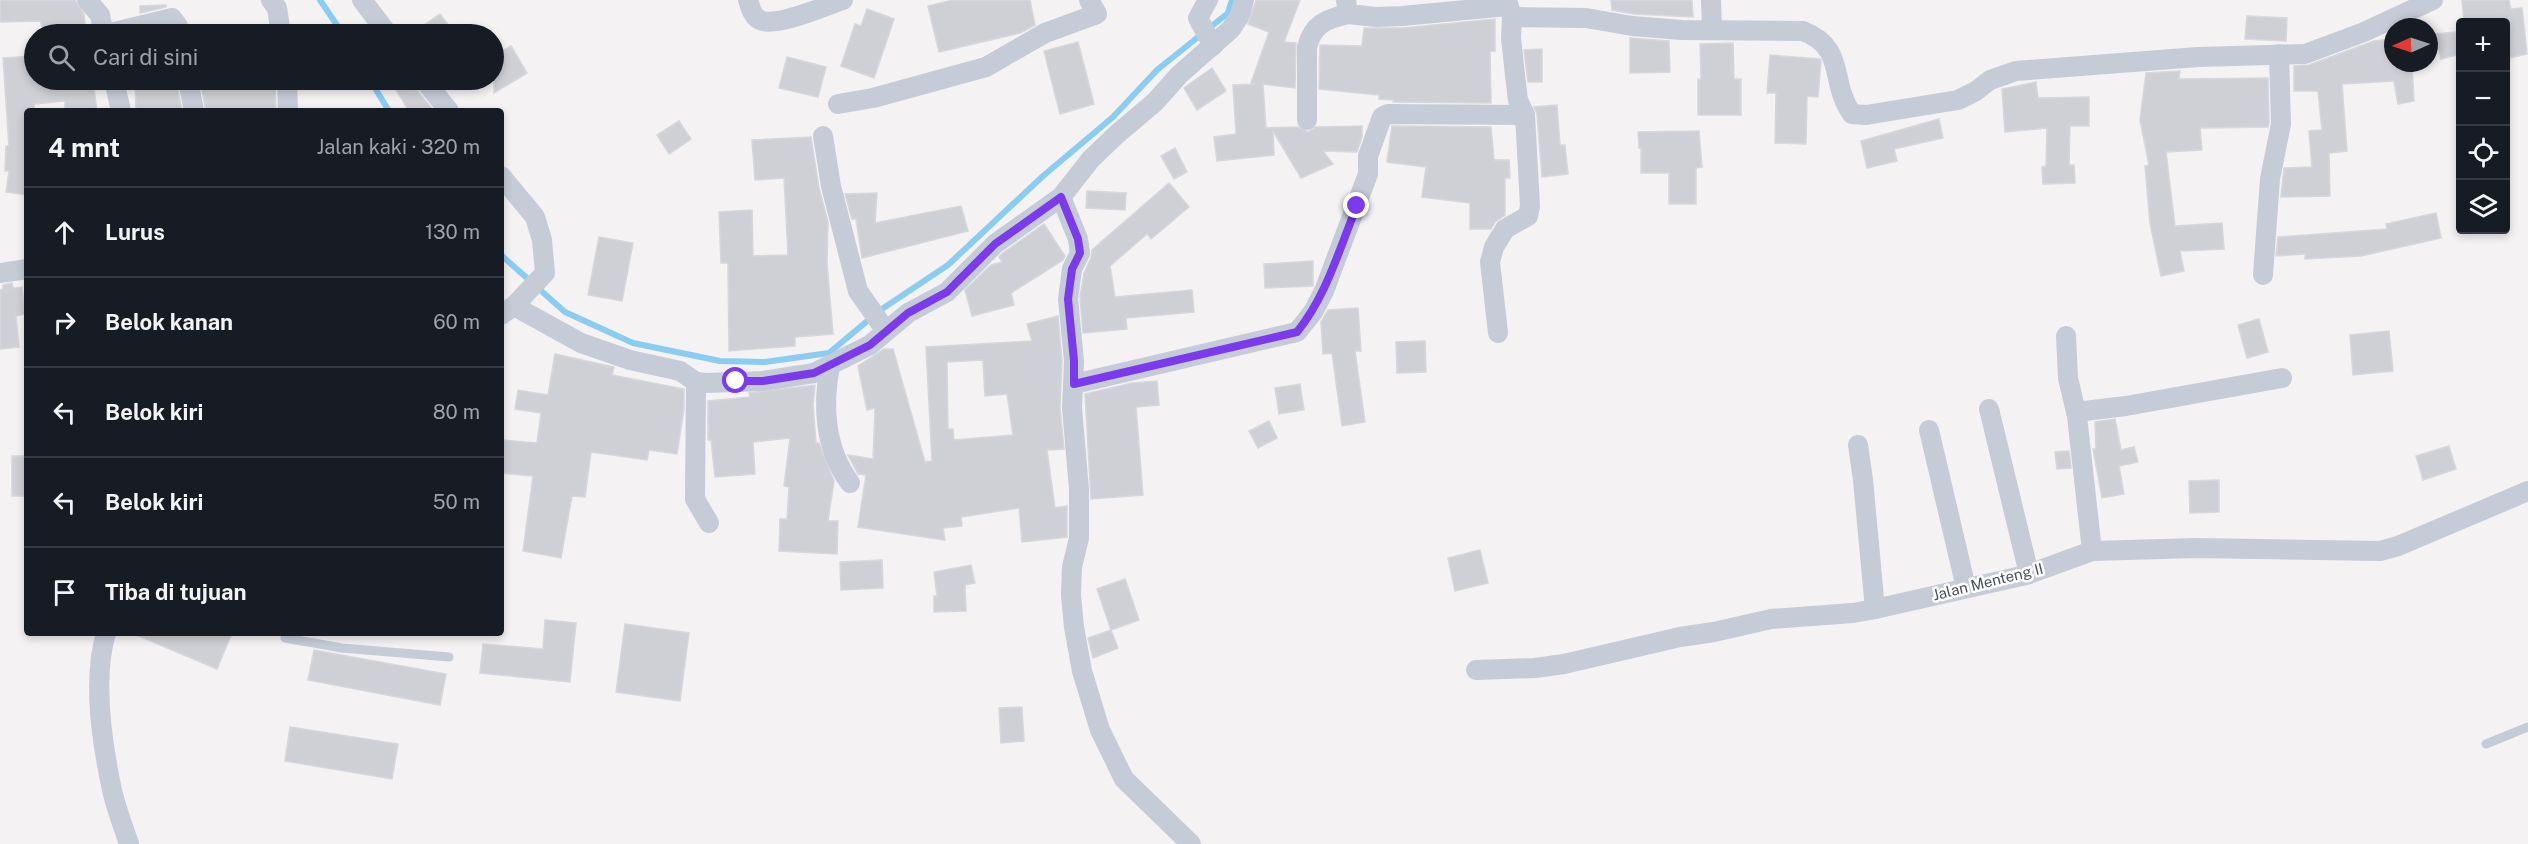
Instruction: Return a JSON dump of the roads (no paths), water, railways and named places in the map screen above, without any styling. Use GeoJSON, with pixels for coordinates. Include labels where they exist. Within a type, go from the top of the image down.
{"type":"FeatureCollection","features":[{"type":"Feature","properties":{"kind":"street"},"geometry":{"type":"LineString","coordinates":[[87,0],[100,15],[102,24]]}},
{"type":"Feature","properties":{"kind":"street"},"geometry":{"type":"LineString","coordinates":[[271,0],[277,8],[279,24]]}},
{"type":"Feature","properties":{"kind":"street"},"geometry":{"type":"LineString","coordinates":[[362,0],[380,24]]}},
{"type":"Feature","properties":{"kind":"street"},"geometry":{"type":"LineString","coordinates":[[748,0],[758,20],[767,22],[791,17],[841,0]]}},
{"type":"Feature","properties":{"kind":"street"},"geometry":{"type":"LineString","coordinates":[[838,104],[873,98],[986,67],[1045,33],[1097,14],[1089,0]]}},
{"type":"Feature","properties":{"kind":"street"},"geometry":{"type":"LineString","coordinates":[[1208,0],[1198,16],[1208,36]]}},
{"type":"Feature","properties":{"kind":"street"},"geometry":{"type":"LineString","coordinates":[[504,180],[535,217],[541,233],[545,273],[513,306],[581,343],[630,360],[680,371],[696,382],[763,381],[814,373],[870,345],[908,313],[947,292],[995,244],[1061,197],[1091,159],[1155,102],[1179,75],[1208,36],[1231,29],[1240,15],[1244,0]]}},
{"type":"Feature","properties":{"kind":"street"},"geometry":{"type":"LineString","coordinates":[[1711,0],[1712,30]]}},
{"type":"Feature","properties":{"kind":"street"},"geometry":{"type":"LineString","coordinates":[[1307,120],[1307,47],[1310,38],[1319,23],[1347,7],[1376,17],[1509,8],[1632,26],[1803,31],[1815,36],[1831,50],[1845,104],[1852,114],[1858,116],[1958,100],[1976,91],[1990,80],[2016,71],[2198,57],[2305,54],[2433,0]]}},
{"type":"Feature","properties":{"kind":"street"},"geometry":{"type":"LineString","coordinates":[[1498,333],[1490,262],[1494,247],[1505,229],[1523,220],[1530,212],[1524,115],[1518,100],[1510,38],[1509,8]]}},
{"type":"Feature","properties":{"kind":"street"},"geometry":{"type":"LineString","coordinates":[[147,24],[172,18],[176,24]]}},
{"type":"Feature","properties":{"kind":"street"},"geometry":{"type":"LineString","coordinates":[[2264,275],[2270,178],[2281,124],[2279,54]]}},
{"type":"Feature","properties":{"kind":"street"},"geometry":{"type":"LineString","coordinates":[[116,90],[120,108]]}},
{"type":"Feature","properties":{"kind":"street"},"geometry":{"type":"LineString","coordinates":[[190,90],[193,108]]}},
{"type":"Feature","properties":{"kind":"street"},"geometry":{"type":"LineString","coordinates":[[287,90],[288,108]]}},
{"type":"Feature","properties":{"kind":"street"},"geometry":{"type":"LineString","coordinates":[[432,90],[447,108]]}},
{"type":"Feature","properties":{"kind":"street"},"geometry":{"type":"LineString","coordinates":[[1074,384],[1297,332],[1313,312],[1324,291],[1368,174],[1368,156],[1382,117],[1388,114],[1524,115]]}},
{"type":"Feature","properties":{"kind":"street"},"geometry":{"type":"LineString","coordinates":[[823,136],[831,186],[858,291],[886,331]]}},
{"type":"Feature","properties":{"kind":"street"},"geometry":{"type":"LineString","coordinates":[[1061,197],[1078,239],[1080,253],[1072,269],[1068,299],[1074,361],[1072,408],[1079,489],[1079,538],[1072,567],[1071,595],[1082,671],[1100,730],[1124,779],[1191,844]]}},
{"type":"Feature","properties":{"kind":"street"},"geometry":{"type":"LineString","coordinates":[[0,273],[24,269]]}},
{"type":"Feature","properties":{"kind":"street"},"geometry":{"type":"LineString","coordinates":[[2066,336],[2068,378],[2076,412],[2092,551]]}},
{"type":"Feature","properties":{"kind":"street"},"geometry":{"type":"LineString","coordinates":[[830,366],[825,388],[825,411],[829,435],[844,474],[850,483]]}},
{"type":"Feature","properties":{"kind":"street"},"geometry":{"type":"LineString","coordinates":[[2076,412],[2126,406],[2282,378]]}},
{"type":"Feature","properties":{"kind":"street"},"geometry":{"type":"LineString","coordinates":[[696,382],[695,499],[709,523]]}},
{"type":"Feature","properties":{"kind":"street"},"geometry":{"type":"LineString","coordinates":[[1989,409],[2029,574]]}},
{"type":"Feature","properties":{"kind":"street"},"geometry":{"type":"LineString","coordinates":[[1929,430],[1966,588]]}},
{"type":"Feature","properties":{"kind":"street"},"geometry":{"type":"LineString","coordinates":[[1858,445],[1875,609]]}},
{"type":"Feature","properties":{"kind":"street","name":"Jalan Menteng II"},"geometry":{"type":"LineString","coordinates":[[1476,670],[1535,668],[1564,664],[1771,619],[1853,613],[1875,609],[2029,574],[2092,551],[2196,548],[2380,551],[2398,546],[2528,491]]}},
{"type":"Feature","properties":{"kind":"street"},"geometry":{"type":"LineString","coordinates":[[105,636],[98,668],[101,711],[112,792],[129,844]]}},
{"type":"Feature","properties":{"kind":"lane"},"geometry":{"type":"LineString","coordinates":[[285,638],[342,648],[449,657]]}},
{"type":"Feature","properties":{"kind":"lane"},"geometry":{"type":"LineString","coordinates":[[2486,744],[2528,727]]}},
{"type":"Feature","properties":{"kind":"waterway"},"geometry":{"type":"LineString","coordinates":[[320,0],[336,24]]}},
{"type":"Feature","properties":{"kind":"waterway"},"geometry":{"type":"LineString","coordinates":[[882,309],[948,265],[1043,176],[1113,117],[1157,70],[1228,13],[1232,0]]}},
{"type":"Feature","properties":{"kind":"waterway"},"geometry":{"type":"LineString","coordinates":[[376,90],[387,108]]}},
{"type":"Feature","properties":{"kind":"waterway"},"geometry":{"type":"LineString","coordinates":[[504,258],[565,312],[633,343],[720,361],[765,362],[829,353],[866,322]]}}]}
